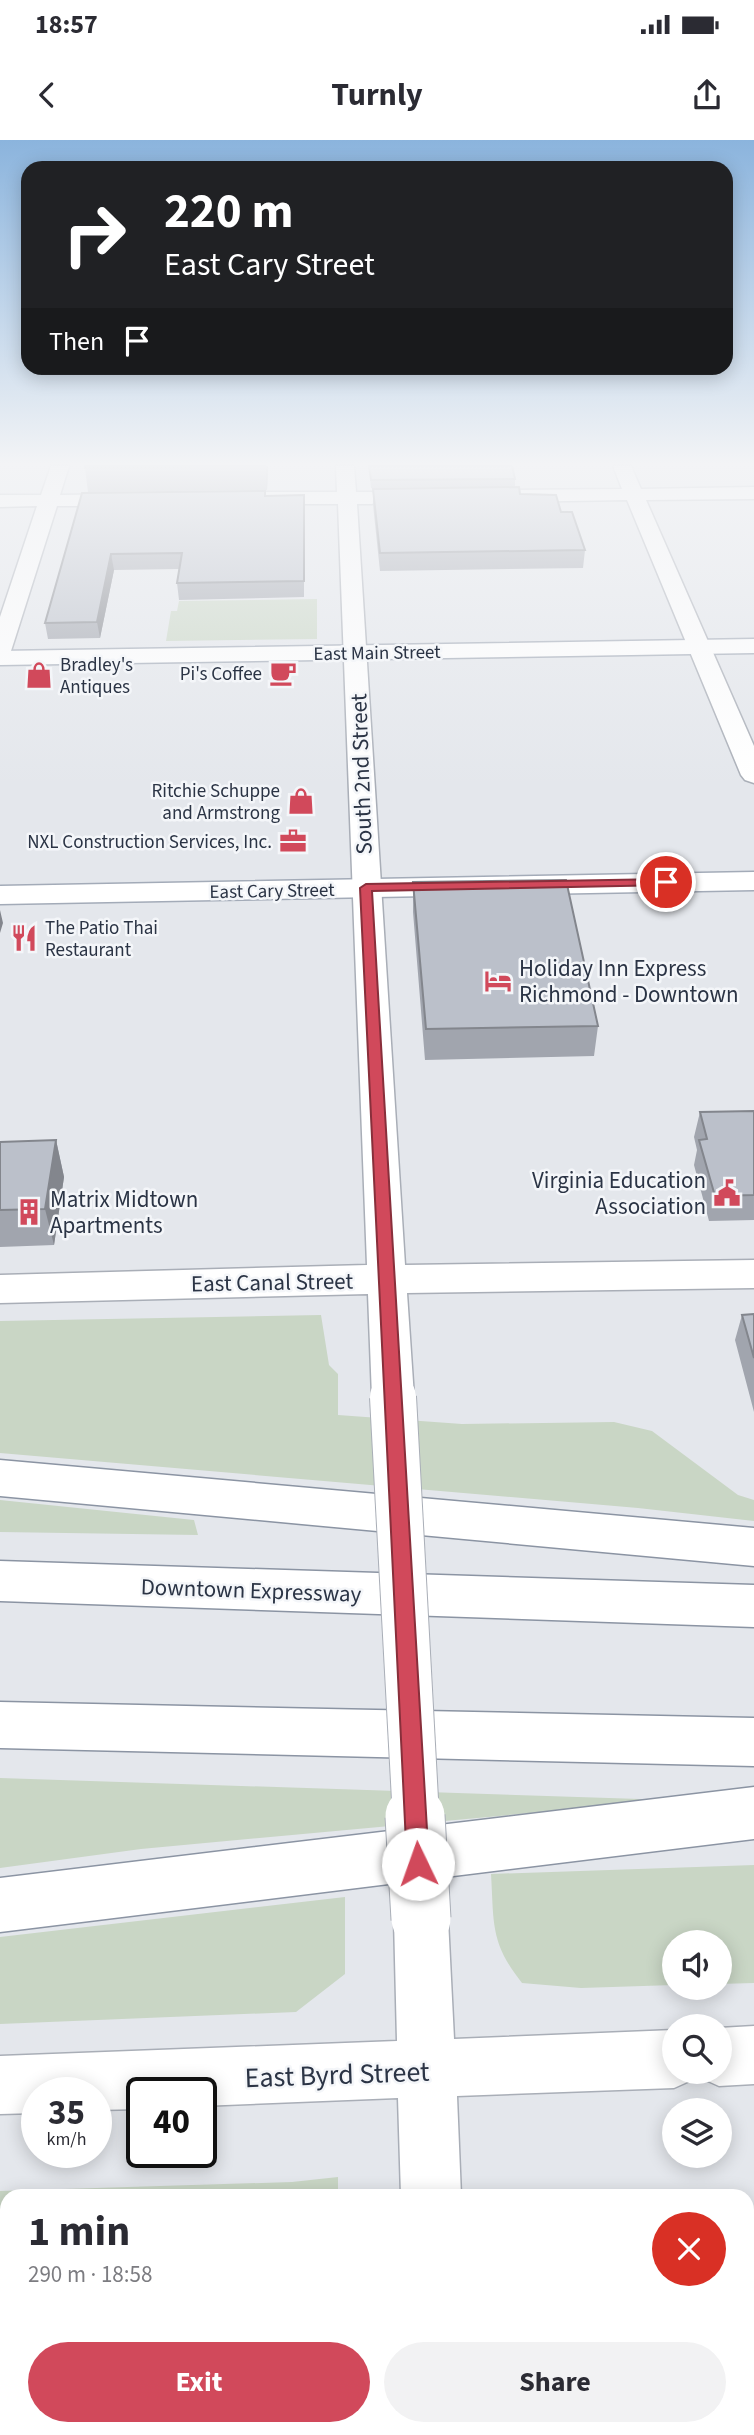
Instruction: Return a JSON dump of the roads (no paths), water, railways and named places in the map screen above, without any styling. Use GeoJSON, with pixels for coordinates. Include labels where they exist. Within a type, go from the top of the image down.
{"type":"FeatureCollection","features":[{"type":"Feature","properties":{"kind":"main road"},"geometry":{"type":"LineString","coordinates":[[0,651],[25,573]]}},
{"type":"Feature","properties":{"kind":"main road","name":"South 2nd Street"},"geometry":{"type":"LineString","coordinates":[[351,573],[421,1919],[424,2071],[431,2189]]}},
{"type":"Feature","properties":{"kind":"main road"},"geometry":{"type":"LineString","coordinates":[[668,573],[754,775]]}},
{"type":"Feature","properties":{"kind":"main road","name":"East Main Street"},"geometry":{"type":"LineString","coordinates":[[0,658],[754,646]]}},
{"type":"Feature","properties":{"kind":"main road","name":"East Cary Street"},"geometry":{"type":"LineString","coordinates":[[0,895],[754,881]]}},
{"type":"Feature","properties":{"kind":"main road","name":"East Canal Street"},"geometry":{"type":"LineString","coordinates":[[0,1289],[754,1274]]}},
{"type":"Feature","properties":{"kind":"main road"},"geometry":{"type":"LineString","coordinates":[[0,1478],[754,1548]]}},
{"type":"Feature","properties":{"kind":"main road","name":"Downtown Expressway"},"geometry":{"type":"LineString","coordinates":[[0,1581],[754,1606]]}},
{"type":"Feature","properties":{"kind":"main road"},"geometry":{"type":"LineString","coordinates":[[0,1725],[754,1742]]}},
{"type":"Feature","properties":{"kind":"main road"},"geometry":{"type":"LineString","coordinates":[[0,1905],[754,1813]]}},
{"type":"Feature","properties":{"kind":"main road"},"geometry":{"type":"LineString","coordinates":[[732,2056],[754,2055]]}},
{"type":"Feature","properties":{"kind":"main road","name":"East Byrd Street"},"geometry":{"type":"LineString","coordinates":[[0,2085],[424,2071],[662,2060]]}},
{"type":"Feature","properties":{"kind":"place","name":"Pi's Coffee"},"geometry":{"type":"Point","coordinates":[283,673]}},
{"type":"Feature","properties":{"kind":"place","name":"Bradley's Antiques"},"geometry":{"type":"Point","coordinates":[39,675]}},
{"type":"Feature","properties":{"kind":"place","name":"Ritchie Schuppe and Armstrong"},"geometry":{"type":"Point","coordinates":[301,801]}},
{"type":"Feature","properties":{"kind":"place","name":"NXL Construction Services, Inc."},"geometry":{"type":"Point","coordinates":[293,841]}},
{"type":"Feature","properties":{"kind":"place","name":"The Patio Thai Restaurant"},"geometry":{"type":"Point","coordinates":[24,938]}},
{"type":"Feature","properties":{"kind":"place","name":"Holiday Inn Express Richmond - Downtown"},"geometry":{"type":"Point","coordinates":[498,981]}},
{"type":"Feature","properties":{"kind":"place","name":"Virginia Education Association"},"geometry":{"type":"Point","coordinates":[727,1193]}},
{"type":"Feature","properties":{"kind":"place","name":"Matrix Midtown Apartments"},"geometry":{"type":"Point","coordinates":[29,1212]}}]}
